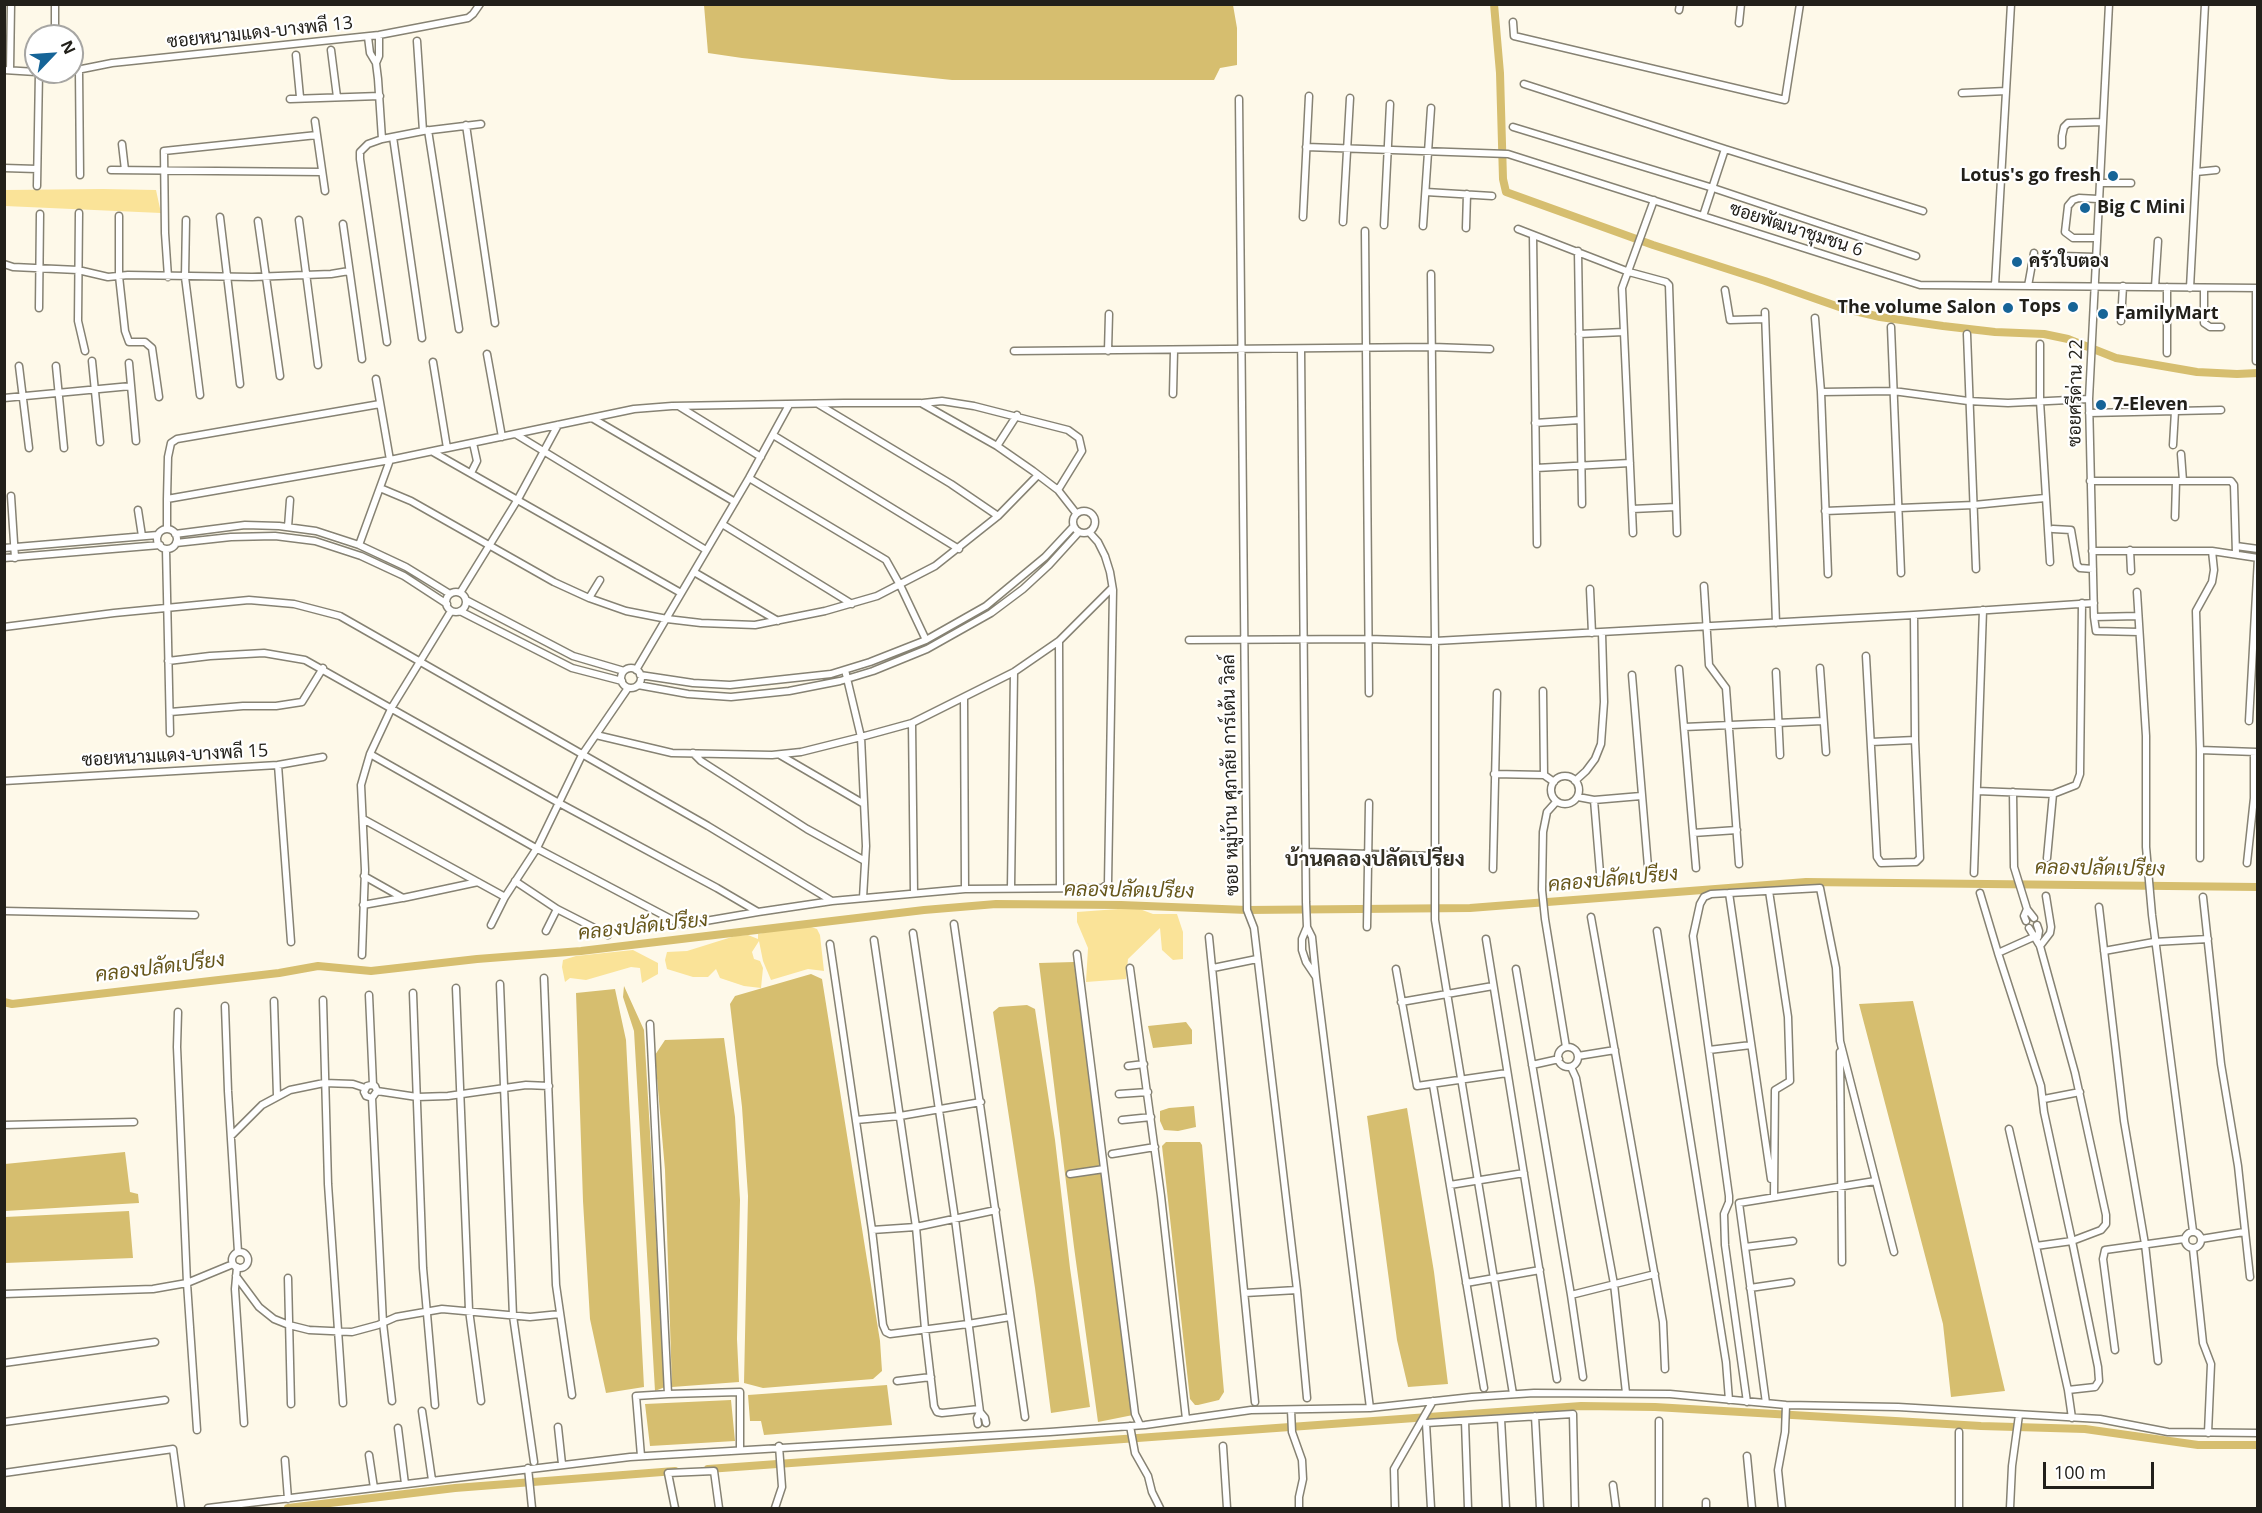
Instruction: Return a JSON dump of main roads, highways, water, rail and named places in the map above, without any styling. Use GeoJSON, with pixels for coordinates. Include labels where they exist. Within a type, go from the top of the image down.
{"type":"FeatureCollection","features":[{"type":"Feature","properties":{"kind":"waterway"},"geometry":{"type":"LineString","coordinates":[[1494,4],[1500,73],[1503,179],[1506,192],[1653,245],[1842,308],[1880,317],[1943,326],[1995,332],[2044,334],[2068,339],[2116,358],[2197,372],[2258,373]]}},
{"type":"Feature","properties":{"kind":"waterway","name":"คลองปลัดเปรียง"},"geometry":{"type":"LineString","coordinates":[[4,1002],[12,1004],[279,973],[318,966],[371,971],[477,959],[581,951],[924,910],[996,904],[1121,905],[1247,910],[1470,908],[1806,882],[2258,887]]}},
{"type":"Feature","properties":{"kind":"waterway"},"geometry":{"type":"LineString","coordinates":[[708,1469],[1581,1406],[1655,1407],[1981,1426],[2085,1429],[2198,1445],[2258,1445]]}},
{"type":"Feature","properties":{"kind":"waterway"},"geometry":{"type":"LineString","coordinates":[[288,1508],[455,1488],[675,1471]]}},
{"type":"Feature","properties":{"kind":"place","name":"Lotus's go fresh"},"geometry":{"type":"Point","coordinates":[2113,176]}},
{"type":"Feature","properties":{"kind":"place","name":"Big C Mini"},"geometry":{"type":"Point","coordinates":[2085,208]}},
{"type":"Feature","properties":{"kind":"place","name":"ครัวใบตอง"},"geometry":{"type":"Point","coordinates":[2017,262]}},
{"type":"Feature","properties":{"kind":"place","name":"Tops"},"geometry":{"type":"Point","coordinates":[2073,307]}},
{"type":"Feature","properties":{"kind":"place","name":"The volume Salon"},"geometry":{"type":"Point","coordinates":[2008,308]}},
{"type":"Feature","properties":{"kind":"place","name":"FamilyMart"},"geometry":{"type":"Point","coordinates":[2103,314]}},
{"type":"Feature","properties":{"kind":"place","name":"7-Eleven"},"geometry":{"type":"Point","coordinates":[2101,405]}},
{"type":"Feature","properties":{"kind":"district","name":"บ้านคลองปลัดเปรียง"},"geometry":{"type":"Point","coordinates":[1375,860]}}]}
